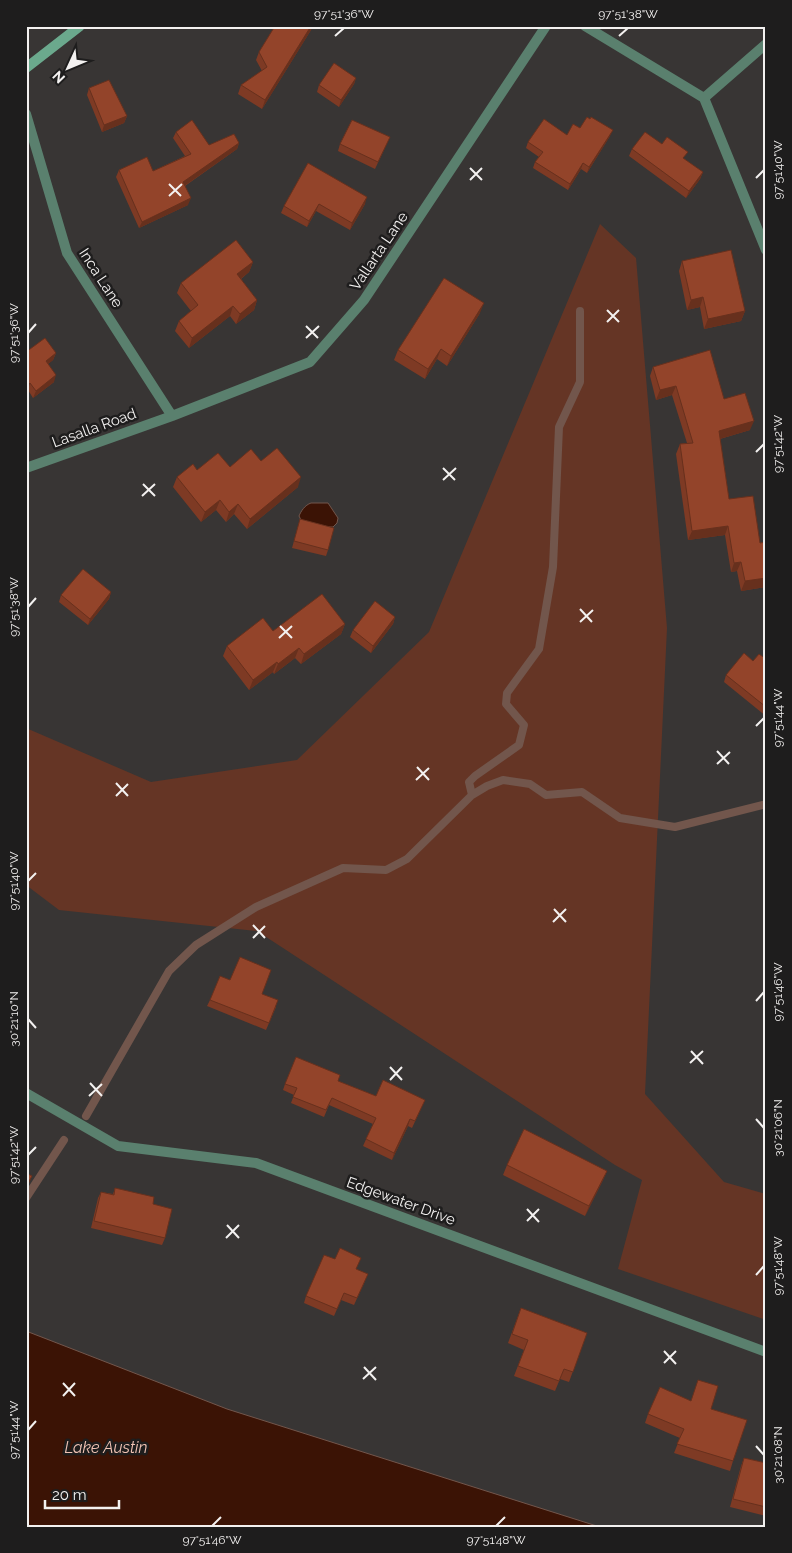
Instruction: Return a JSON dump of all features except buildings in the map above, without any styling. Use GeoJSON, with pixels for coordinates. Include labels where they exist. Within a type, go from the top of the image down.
{"type":"FeatureCollection","features":[{"type":"Feature","properties":{"kind":"street"},"geometry":{"type":"LineString","coordinates":[[26,68],[80,26]]}},
{"type":"Feature","properties":{"kind":"street","name":"Vallarta Lane"},"geometry":{"type":"LineString","coordinates":[[172,416],[310,362],[364,300],[546,26]]}},
{"type":"Feature","properties":{"kind":"street"},"geometry":{"type":"LineString","coordinates":[[585,26],[704,98],[766,250]]}},
{"type":"Feature","properties":{"kind":"street"},"geometry":{"type":"LineString","coordinates":[[704,98],[766,44]]}},
{"type":"Feature","properties":{"kind":"street","name":"Inca Lane"},"geometry":{"type":"LineString","coordinates":[[26,114],[67,253],[172,416]]}},
{"type":"Feature","properties":{"kind":"street","name":"Lasalla Road"},"geometry":{"type":"LineString","coordinates":[[26,468],[172,416]]}},
{"type":"Feature","properties":{"kind":"street","name":"Edgewater Drive"},"geometry":{"type":"LineString","coordinates":[[26,1093],[118,1146],[256,1162],[766,1352]]}},
{"type":"Feature","properties":{"kind":"shaded area"},"geometry":{"type":"Polygon","coordinates":[[[600,224],[636,258],[667,628],[645,1094],[724,1182],[766,1194],[766,1320],[618,1269],[642,1180],[615,1165],[257,931],[59,910],[26,885],[26,728],[151,782],[297,760],[429,632],[600,224]]]}},
{"type":"Feature","properties":{"kind":"water"},"geometry":{"type":"Polygon","coordinates":[[[311,503],[328,503],[338,518],[337,523],[333,527],[328,527],[301,520],[299,516],[301,512],[311,503]]]}},
{"type":"Feature","properties":{"kind":"water","name":"Lake Austin"},"geometry":{"type":"Polygon","coordinates":[[[26,1331],[227,1409],[600,1527],[26,1527],[26,1331]]]}},
{"type":"Feature","properties":{"kind":"waterway"},"geometry":{"type":"LineString","coordinates":[[86,1116],[169,971],[196,945],[256,907],[343,868],[386,870],[407,859],[472,795],[469,782],[519,745],[524,725],[506,704],[507,693],[539,649],[553,567],[559,427],[580,382],[580,311]]}},
{"type":"Feature","properties":{"kind":"waterway"},"geometry":{"type":"LineString","coordinates":[[472,795],[487,786],[503,780],[530,784],[546,795],[582,792],[620,818],[675,827],[766,804]]}},
{"type":"Feature","properties":{"kind":"waterway"},"geometry":{"type":"LineString","coordinates":[[26,1198],[64,1140]]}}]}
